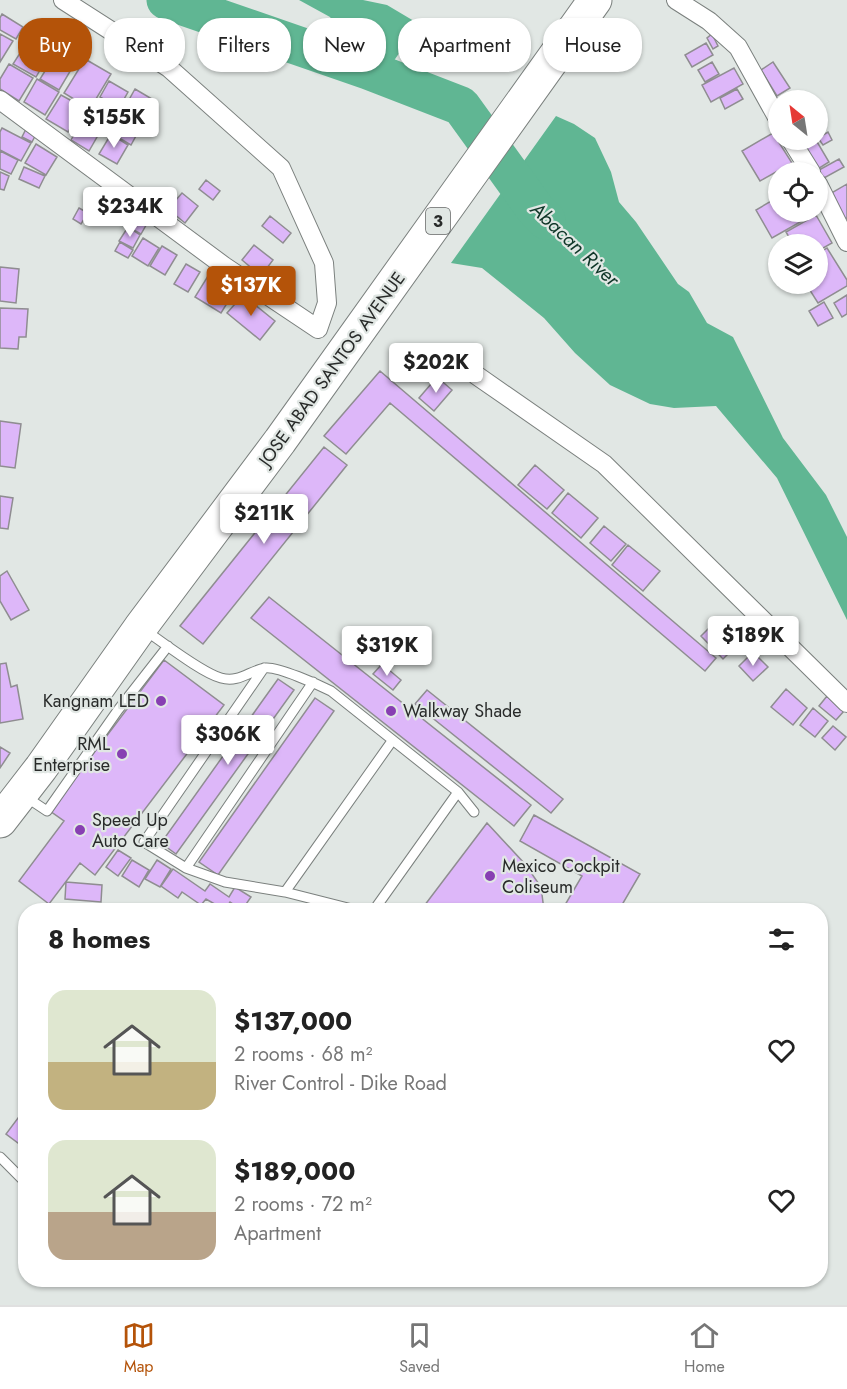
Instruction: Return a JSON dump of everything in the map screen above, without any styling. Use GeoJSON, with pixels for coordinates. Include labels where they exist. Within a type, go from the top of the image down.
{"type":"FeatureCollection","features":[{"type":"Feature","properties":{"kind":"highway","name":"JOSE ABAD SANTOS AVENUE"},"geometry":{"type":"LineString","coordinates":[[0,821],[280,441],[595,0]]}},
{"type":"Feature","properties":{"kind":"street"},"geometry":{"type":"LineString","coordinates":[[0,100],[224,266],[318,328],[327,303],[324,263],[281,168],[169,68],[63,0]]}},
{"type":"Feature","properties":{"kind":"street"},"geometry":{"type":"LineString","coordinates":[[676,0],[709,21],[738,47],[768,101]]}},
{"type":"Feature","properties":{"kind":"street"},"geometry":{"type":"LineString","coordinates":[[828,204],[847,242]]}},
{"type":"Feature","properties":{"kind":"street"},"geometry":{"type":"LineString","coordinates":[[476,375],[604,464],[847,703]]}},
{"type":"Feature","properties":{"kind":"lane"},"geometry":{"type":"LineString","coordinates":[[140,628],[209,673],[222,678],[239,680],[264,668],[273,667],[331,691],[458,792],[474,812]]}},
{"type":"Feature","properties":{"kind":"lane"},"geometry":{"type":"LineString","coordinates":[[21,794],[46,811],[118,710],[168,646]]}},
{"type":"Feature","properties":{"kind":"lane"},"geometry":{"type":"LineString","coordinates":[[264,668],[144,842],[186,868],[225,882],[285,892],[328,903]]}},
{"type":"Feature","properties":{"kind":"lane"},"geometry":{"type":"LineString","coordinates":[[186,868],[313,682]]}},
{"type":"Feature","properties":{"kind":"lane"},"geometry":{"type":"LineString","coordinates":[[285,892],[393,741]]}},
{"type":"Feature","properties":{"kind":"lane"},"geometry":{"type":"LineString","coordinates":[[379,903],[458,792]]}},
{"type":"Feature","properties":{"kind":"lane"},"geometry":{"type":"LineString","coordinates":[[0,1158],[18,1175]]}},
{"type":"Feature","properties":{"kind":"water"},"geometry":{"type":"Polygon","coordinates":[[[299,0],[363,0],[387,5],[409,18],[398,18],[398,55],[376,87],[359,72],[386,72],[386,18],[330,17],[299,0]]]}},
{"type":"Feature","properties":{"kind":"water"},"geometry":{"type":"Polygon","coordinates":[[[556,116],[574,124],[595,138],[611,172],[619,202],[636,222],[678,284],[689,292],[707,323],[733,337],[783,438],[826,495],[847,537],[847,620],[777,478],[716,406],[674,408],[650,404],[610,385],[575,353],[544,318],[482,268],[451,263],[556,116]]]}},
{"type":"Feature","properties":{"kind":"building"},"geometry":{"type":"Polygon","coordinates":[[[2,14],[18,24],[16,39],[0,30],[2,14]]]}},
{"type":"Feature","properties":{"kind":"building"},"geometry":{"type":"Polygon","coordinates":[[[0,34],[13,41],[0,62],[0,34]]]}},
{"type":"Feature","properties":{"kind":"building"},"geometry":{"type":"Polygon","coordinates":[[[712,34],[718,46],[713,49],[707,38],[712,34]]]}},
{"type":"Feature","properties":{"kind":"building"},"geometry":{"type":"Polygon","coordinates":[[[706,43],[713,55],[692,67],[685,55],[706,43]]]}},
{"type":"Feature","properties":{"kind":"building"},"geometry":{"type":"Polygon","coordinates":[[[18,56],[18,67],[13,64],[18,56]]]}},
{"type":"Feature","properties":{"kind":"building"},"geometry":{"type":"Polygon","coordinates":[[[712,62],[719,74],[705,82],[698,70],[712,62]]]}},
{"type":"Feature","properties":{"kind":"building"},"geometry":{"type":"Polygon","coordinates":[[[773,62],[790,88],[773,90],[761,70],[773,62]]]}},
{"type":"Feature","properties":{"kind":"building"},"geometry":{"type":"Polygon","coordinates":[[[92,63],[111,74],[90,109],[64,93],[77,72],[92,72],[92,63]]]}},
{"type":"Feature","properties":{"kind":"building"},"geometry":{"type":"Polygon","coordinates":[[[9,64],[18,69],[18,72],[33,78],[19,101],[0,89],[0,79],[9,64]]]}},
{"type":"Feature","properties":{"kind":"building"},"geometry":{"type":"Polygon","coordinates":[[[734,68],[743,84],[711,102],[702,85],[734,68]]]}},
{"type":"Feature","properties":{"kind":"building"},"geometry":{"type":"Polygon","coordinates":[[[27,72],[39,72],[36,77],[27,72]]]}},
{"type":"Feature","properties":{"kind":"building"},"geometry":{"type":"Polygon","coordinates":[[[44,72],[70,72],[59,90],[40,79],[44,72]]]}},
{"type":"Feature","properties":{"kind":"building"},"geometry":{"type":"Polygon","coordinates":[[[37,79],[59,92],[45,115],[24,102],[37,79]]]}},
{"type":"Feature","properties":{"kind":"building"},"geometry":{"type":"Polygon","coordinates":[[[109,81],[128,92],[119,108],[100,97],[109,81]]]}},
{"type":"Feature","properties":{"kind":"building"},"geometry":{"type":"Polygon","coordinates":[[[135,89],[152,99],[147,108],[130,98],[135,89]]]}},
{"type":"Feature","properties":{"kind":"building"},"geometry":{"type":"Polygon","coordinates":[[[737,89],[743,99],[725,109],[720,98],[737,89]]]}},
{"type":"Feature","properties":{"kind":"building"},"geometry":{"type":"Polygon","coordinates":[[[61,95],[83,107],[68,132],[46,119],[61,95]]]}},
{"type":"Feature","properties":{"kind":"building"},"geometry":{"type":"Polygon","coordinates":[[[96,99],[114,109],[101,130],[84,120],[96,99]]]}},
{"type":"Feature","properties":{"kind":"building"},"geometry":{"type":"Polygon","coordinates":[[[127,100],[154,115],[144,134],[116,118],[127,100]]]}},
{"type":"Feature","properties":{"kind":"building"},"geometry":{"type":"Polygon","coordinates":[[[120,124],[137,134],[131,145],[114,135],[120,124]]]}},
{"type":"Feature","properties":{"kind":"building"},"geometry":{"type":"Polygon","coordinates":[[[79,126],[97,137],[89,151],[71,140],[79,126]]]}},
{"type":"Feature","properties":{"kind":"building"},"geometry":{"type":"Polygon","coordinates":[[[27,127],[37,132],[32,142],[22,137],[27,127]]]}},
{"type":"Feature","properties":{"kind":"building"},"geometry":{"type":"Polygon","coordinates":[[[2,128],[31,143],[21,161],[0,150],[2,128]]]}},
{"type":"Feature","properties":{"kind":"building"},"geometry":{"type":"Polygon","coordinates":[[[111,134],[128,145],[117,164],[99,154],[111,134]]]}},
{"type":"Feature","properties":{"kind":"building"},"geometry":{"type":"Polygon","coordinates":[[[768,136],[768,150],[784,150],[791,162],[768,162],[768,176],[760,181],[742,151],[768,136]]]}},
{"type":"Feature","properties":{"kind":"building"},"geometry":{"type":"Polygon","coordinates":[[[36,144],[57,157],[46,175],[25,163],[36,144]]]}},
{"type":"Feature","properties":{"kind":"building"},"geometry":{"type":"Polygon","coordinates":[[[801,150],[822,150],[829,162],[828,163],[807,162],[801,150]]]}},
{"type":"Feature","properties":{"kind":"building"},"geometry":{"type":"Polygon","coordinates":[[[0,151],[18,160],[11,174],[0,169],[0,151]]]}},
{"type":"Feature","properties":{"kind":"building"},"geometry":{"type":"Polygon","coordinates":[[[839,159],[844,167],[828,176],[828,165],[839,159]]]}},
{"type":"Feature","properties":{"kind":"building"},"geometry":{"type":"Polygon","coordinates":[[[24,167],[45,176],[39,188],[19,179],[24,167]]]}},
{"type":"Feature","properties":{"kind":"building"},"geometry":{"type":"Polygon","coordinates":[[[0,172],[9,176],[4,190],[0,189],[0,172]]]}},
{"type":"Feature","properties":{"kind":"building"},"geometry":{"type":"Polygon","coordinates":[[[206,180],[220,191],[213,200],[199,189],[206,180]]]}},
{"type":"Feature","properties":{"kind":"building"},"geometry":{"type":"Polygon","coordinates":[[[847,184],[847,218],[843,220],[828,195],[847,184]]]}},
{"type":"Feature","properties":{"kind":"building"},"geometry":{"type":"Polygon","coordinates":[[[93,192],[109,202],[100,218],[84,208],[93,192]]]}},
{"type":"Feature","properties":{"kind":"building"},"geometry":{"type":"Polygon","coordinates":[[[182,193],[198,206],[185,223],[168,209],[182,193]]]}},
{"type":"Feature","properties":{"kind":"building"},"geometry":{"type":"Polygon","coordinates":[[[768,203],[768,222],[800,222],[779,234],[770,234],[756,210],[768,203]]]}},
{"type":"Feature","properties":{"kind":"building"},"geometry":{"type":"Polygon","coordinates":[[[79,208],[88,213],[81,224],[73,219],[79,208]]]}},
{"type":"Feature","properties":{"kind":"building"},"geometry":{"type":"Polygon","coordinates":[[[136,213],[149,220],[141,234],[128,227],[136,213]]]}},
{"type":"Feature","properties":{"kind":"building"},"geometry":{"type":"Polygon","coordinates":[[[270,216],[291,233],[283,243],[262,226],[270,216]]]}},
{"type":"Feature","properties":{"kind":"building"},"geometry":{"type":"Polygon","coordinates":[[[804,222],[820,222],[827,234],[787,234],[786,232],[804,222]]]}},
{"type":"Feature","properties":{"kind":"building"},"geometry":{"type":"Polygon","coordinates":[[[128,227],[140,235],[133,248],[119,241],[128,227]]]}},
{"type":"Feature","properties":{"kind":"building"},"geometry":{"type":"Polygon","coordinates":[[[143,238],[159,248],[148,266],[132,256],[143,238]]]}},
{"type":"Feature","properties":{"kind":"building"},"geometry":{"type":"Polygon","coordinates":[[[120,242],[133,250],[128,258],[115,251],[120,242]]]}},
{"type":"Feature","properties":{"kind":"building"},"geometry":{"type":"Polygon","coordinates":[[[254,245],[273,260],[261,276],[242,260],[254,245]]]}},
{"type":"Feature","properties":{"kind":"building"},"geometry":{"type":"Polygon","coordinates":[[[162,246],[177,255],[165,275],[150,266],[162,246]]]}},
{"type":"Feature","properties":{"kind":"building"},"geometry":{"type":"Polygon","coordinates":[[[828,250],[847,280],[847,286],[818,303],[812,294],[828,294],[828,250]]]}},
{"type":"Feature","properties":{"kind":"building"},"geometry":{"type":"Polygon","coordinates":[[[186,264],[200,272],[188,292],[174,284],[186,264]]]}},
{"type":"Feature","properties":{"kind":"building"},"geometry":{"type":"Polygon","coordinates":[[[0,267],[19,269],[16,303],[0,301],[0,267]]]}},
{"type":"Feature","properties":{"kind":"building"},"geometry":{"type":"Polygon","coordinates":[[[208,276],[234,292],[221,313],[195,297],[208,276]]]}},
{"type":"Feature","properties":{"kind":"building"},"geometry":{"type":"Polygon","coordinates":[[[243,295],[275,321],[260,340],[227,313],[243,295]]]}},
{"type":"Feature","properties":{"kind":"building"},"geometry":{"type":"Polygon","coordinates":[[[847,295],[847,314],[842,317],[834,303],[847,295]]]}},
{"type":"Feature","properties":{"kind":"building"},"geometry":{"type":"Polygon","coordinates":[[[824,302],[833,318],[818,326],[809,311],[824,302]]]}},
{"type":"Feature","properties":{"kind":"building"},"geometry":{"type":"Polygon","coordinates":[[[0,308],[28,309],[26,337],[19,337],[18,349],[0,348],[0,308]]]}},
{"type":"Feature","properties":{"kind":"building"},"geometry":{"type":"Polygon","coordinates":[[[380,371],[716,658],[705,671],[390,403],[346,454],[324,436],[380,371]]]}},
{"type":"Feature","properties":{"kind":"building"},"geometry":{"type":"Polygon","coordinates":[[[437,377],[452,390],[434,411],[419,398],[437,377]]]}},
{"type":"Feature","properties":{"kind":"building"},"geometry":{"type":"Polygon","coordinates":[[[0,421],[21,424],[15,468],[0,466],[0,421]]]}},
{"type":"Feature","properties":{"kind":"building"},"geometry":{"type":"Polygon","coordinates":[[[324,447],[347,465],[203,644],[180,626],[324,447]]]}},
{"type":"Feature","properties":{"kind":"building"},"geometry":{"type":"Polygon","coordinates":[[[535,465],[564,490],[547,509],[518,485],[535,465]]]}},
{"type":"Feature","properties":{"kind":"building"},"geometry":{"type":"Polygon","coordinates":[[[568,493],[598,518],[581,538],[552,513],[568,493]]]}},
{"type":"Feature","properties":{"kind":"building"},"geometry":{"type":"Polygon","coordinates":[[[0,496],[13,498],[8,529],[0,528],[0,496]]]}},
{"type":"Feature","properties":{"kind":"building"},"geometry":{"type":"Polygon","coordinates":[[[604,526],[626,544],[611,561],[590,543],[604,526]]]}},
{"type":"Feature","properties":{"kind":"building"},"geometry":{"type":"Polygon","coordinates":[[[628,545],[660,571],[643,591],[612,565],[628,545]]]}},
{"type":"Feature","properties":{"kind":"building"},"geometry":{"type":"Polygon","coordinates":[[[7,571],[29,610],[11,620],[0,601],[0,576],[7,571]]]}},
{"type":"Feature","properties":{"kind":"building","name":"Walkway Shade"},"geometry":{"type":"Polygon","coordinates":[[[269,597],[531,805],[514,826],[251,618],[269,597]]]}},
{"type":"Feature","properties":{"kind":"building"},"geometry":{"type":"Polygon","coordinates":[[[715,622],[737,645],[723,659],[701,636],[715,622]]]}},
{"type":"Feature","properties":{"kind":"building"},"geometry":{"type":"Polygon","coordinates":[[[753,652],[768,667],[753,681],[739,666],[753,652]]]}},
{"type":"Feature","properties":{"kind":"building"},"geometry":{"type":"Polygon","coordinates":[[[164,660],[224,705],[95,875],[80,863],[48,903],[19,881],[64,821],[50,811],[164,660]]]}},
{"type":"Feature","properties":{"kind":"building"},"geometry":{"type":"Polygon","coordinates":[[[6,663],[11,687],[17,685],[23,719],[0,723],[0,664],[6,663]]]}},
{"type":"Feature","properties":{"kind":"building"},"geometry":{"type":"Polygon","coordinates":[[[382,664],[401,680],[393,690],[373,674],[382,664]]]}},
{"type":"Feature","properties":{"kind":"building"},"geometry":{"type":"Polygon","coordinates":[[[278,679],[294,690],[176,854],[161,843],[278,679]]]}},
{"type":"Feature","properties":{"kind":"building"},"geometry":{"type":"Polygon","coordinates":[[[786,689],[807,708],[793,725],[771,707],[786,689]]]}},
{"type":"Feature","properties":{"kind":"building"},"geometry":{"type":"Polygon","coordinates":[[[427,690],[563,799],[551,813],[415,704],[427,690]]]}},
{"type":"Feature","properties":{"kind":"building"},"geometry":{"type":"Polygon","coordinates":[[[827,696],[844,711],[836,720],[819,706],[827,696]]]}},
{"type":"Feature","properties":{"kind":"building"},"geometry":{"type":"Polygon","coordinates":[[[315,698],[334,711],[218,875],[199,862],[315,698]]]}},
{"type":"Feature","properties":{"kind":"building"},"geometry":{"type":"Polygon","coordinates":[[[813,708],[828,721],[815,737],[800,725],[813,708]]]}},
{"type":"Feature","properties":{"kind":"building"},"geometry":{"type":"Polygon","coordinates":[[[833,726],[846,737],[835,750],[822,738],[833,726]]]}},
{"type":"Feature","properties":{"kind":"building"},"geometry":{"type":"Polygon","coordinates":[[[0,747],[10,753],[0,768],[0,747]]]}},
{"type":"Feature","properties":{"kind":"building"},"geometry":{"type":"Polygon","coordinates":[[[534,815],[640,874],[623,903],[566,903],[582,876],[520,841],[534,815]]]}},
{"type":"Feature","properties":{"kind":"building","name":"Mexico Cockpit Coliseum"},"geometry":{"type":"Polygon","coordinates":[[[487,823],[525,864],[541,887],[543,903],[426,903],[487,823]]]}},
{"type":"Feature","properties":{"kind":"building"},"geometry":{"type":"Polygon","coordinates":[[[118,850],[131,858],[118,876],[106,867],[118,850]]]}},
{"type":"Feature","properties":{"kind":"building"},"geometry":{"type":"Polygon","coordinates":[[[132,860],[149,870],[139,887],[122,876],[132,860]]]}},
{"type":"Feature","properties":{"kind":"building"},"geometry":{"type":"Polygon","coordinates":[[[157,860],[171,869],[160,887],[145,879],[157,860]]]}},
{"type":"Feature","properties":{"kind":"building"},"geometry":{"type":"Polygon","coordinates":[[[173,869],[205,891],[210,884],[229,897],[235,887],[251,897],[247,903],[213,903],[206,899],[203,903],[198,903],[182,892],[178,898],[161,886],[173,869]]]}},
{"type":"Feature","properties":{"kind":"building"},"geometry":{"type":"Polygon","coordinates":[[[66,882],[102,885],[101,902],[65,899],[66,882]]]}},
{"type":"Feature","properties":{"kind":"building"},"geometry":{"type":"Polygon","coordinates":[[[18,1118],[18,1143],[6,1134],[18,1118]]]}},
{"type":"Feature","properties":{"kind":"waterway","name":"Abacan River"},"geometry":{"type":"LineString","coordinates":[[166,0],[368,70],[461,106],[536,210],[546,220]]}},
{"type":"Feature","properties":{"kind":"place","name":"Kangnam LED"},"geometry":{"type":"Point","coordinates":[161,701]}},
{"type":"Feature","properties":{"kind":"place","name":"Walkway Shade"},"geometry":{"type":"Point","coordinates":[391,711]}},
{"type":"Feature","properties":{"kind":"place","name":"RML Enterprise"},"geometry":{"type":"Point","coordinates":[122,754]}},
{"type":"Feature","properties":{"kind":"place","name":"Speed Up Auto Care"},"geometry":{"type":"Point","coordinates":[80,830]}},
{"type":"Feature","properties":{"kind":"place","name":"Mexico Cockpit Coliseum"},"geometry":{"type":"Point","coordinates":[490,876]}}]}
